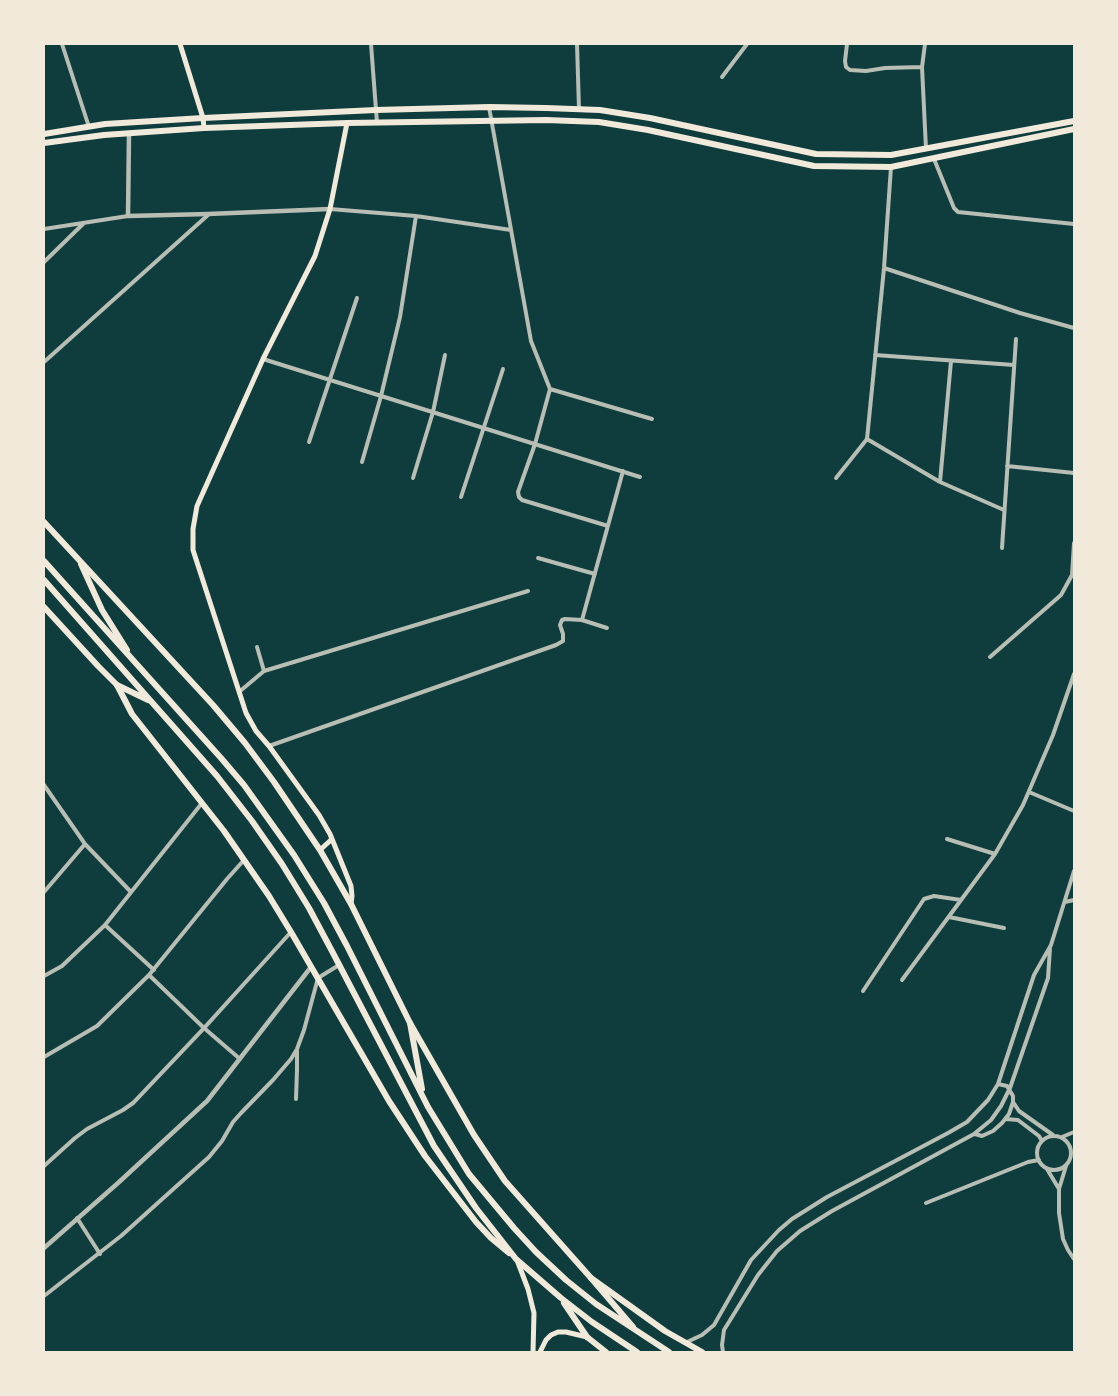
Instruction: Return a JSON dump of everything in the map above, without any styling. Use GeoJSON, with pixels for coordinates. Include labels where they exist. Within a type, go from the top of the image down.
{"type":"FeatureCollection","features":[{"type":"Feature","properties":{"kind":"main road"},"geometry":{"type":"LineString","coordinates":[[180,44],[203,117],[204,128]]}},
{"type":"Feature","properties":{"kind":"main road"},"geometry":{"type":"LineString","coordinates":[[44,134],[89,127],[203,117],[489,107],[579,109],[650,118],[816,154],[891,155],[1074,121]]}},
{"type":"Feature","properties":{"kind":"main road"},"geometry":{"type":"LineString","coordinates":[[44,143],[104,135],[204,128],[546,120],[599,122],[648,130],[814,166],[891,167],[1074,129]]}},
{"type":"Feature","properties":{"kind":"main road"},"geometry":{"type":"LineString","coordinates":[[347,123],[330,209],[315,256],[263,359],[197,506],[193,529],[193,550],[246,713],[256,731],[319,814],[351,886],[351,904]]}},
{"type":"Feature","properties":{"kind":"main road"},"geometry":{"type":"LineString","coordinates":[[44,522],[205,697],[245,743],[274,782],[320,850],[351,904],[410,1023],[474,1135],[505,1181],[640,1334]]}},
{"type":"Feature","properties":{"kind":"main road"},"geometry":{"type":"LineString","coordinates":[[44,561],[244,785],[294,855],[347,946],[424,1099],[469,1174],[514,1228],[566,1280],[596,1304],[669,1353]]}},
{"type":"Feature","properties":{"kind":"main road"},"geometry":{"type":"LineString","coordinates":[[81,564],[102,610],[131,658]]}},
{"type":"Feature","properties":{"kind":"main road"},"geometry":{"type":"LineString","coordinates":[[44,580],[217,776],[282,864],[340,964],[434,1146],[516,1259],[528,1289],[534,1313],[533,1353]]}},
{"type":"Feature","properties":{"kind":"main road"},"geometry":{"type":"LineString","coordinates":[[44,607],[117,685],[132,714],[202,802],[244,860],[291,932],[389,1101],[425,1156],[476,1222],[491,1238],[561,1298],[637,1353]]}},
{"type":"Feature","properties":{"kind":"main road"},"geometry":{"type":"LineString","coordinates":[[117,685],[151,702]]}},
{"type":"Feature","properties":{"kind":"main road"},"geometry":{"type":"LineString","coordinates":[[320,850],[332,839]]}},
{"type":"Feature","properties":{"kind":"main road"},"geometry":{"type":"LineString","coordinates":[[410,1023],[424,1099]]}},
{"type":"Feature","properties":{"kind":"main road"},"geometry":{"type":"LineString","coordinates":[[591,1278],[665,1331],[702,1353]]}},
{"type":"Feature","properties":{"kind":"main road"},"geometry":{"type":"LineString","coordinates":[[561,1298],[587,1337],[606,1353]]}},
{"type":"Feature","properties":{"kind":"main road"},"geometry":{"type":"LineString","coordinates":[[540,1353],[546,1340],[558,1332],[587,1337]]}},
{"type":"Feature","properties":{"kind":"street"},"geometry":{"type":"LineString","coordinates":[[62,44],[89,127]]}},
{"type":"Feature","properties":{"kind":"street"},"geometry":{"type":"LineString","coordinates":[[371,44],[377,123]]}},
{"type":"Feature","properties":{"kind":"street"},"geometry":{"type":"LineString","coordinates":[[577,44],[579,109]]}},
{"type":"Feature","properties":{"kind":"street"},"geometry":{"type":"LineString","coordinates":[[722,77],[747,44]]}},
{"type":"Feature","properties":{"kind":"street"},"geometry":{"type":"LineString","coordinates":[[846,44],[846,68],[855,71],[922,67]]}},
{"type":"Feature","properties":{"kind":"street"},"geometry":{"type":"LineString","coordinates":[[925,44],[922,67],[926,149]]}},
{"type":"Feature","properties":{"kind":"street"},"geometry":{"type":"LineString","coordinates":[[489,107],[531,341],[550,389],[518,492],[519,497],[522,500],[608,526]]}},
{"type":"Feature","properties":{"kind":"street"},"geometry":{"type":"LineString","coordinates":[[128,216],[129,134]]}},
{"type":"Feature","properties":{"kind":"street"},"geometry":{"type":"LineString","coordinates":[[934,159],[954,208],[958,212],[1074,224]]}},
{"type":"Feature","properties":{"kind":"street"},"geometry":{"type":"LineString","coordinates":[[836,478],[867,439],[884,268],[891,167]]}},
{"type":"Feature","properties":{"kind":"street"},"geometry":{"type":"LineString","coordinates":[[44,230],[128,216],[330,209],[416,216],[511,230]]}},
{"type":"Feature","properties":{"kind":"street"},"geometry":{"type":"LineString","coordinates":[[44,362],[208,214]]}},
{"type":"Feature","properties":{"kind":"street"},"geometry":{"type":"LineString","coordinates":[[362,462],[400,317],[416,216]]}},
{"type":"Feature","properties":{"kind":"street"},"geometry":{"type":"LineString","coordinates":[[44,262],[85,223]]}},
{"type":"Feature","properties":{"kind":"street"},"geometry":{"type":"LineString","coordinates":[[884,268],[1020,314],[1074,328]]}},
{"type":"Feature","properties":{"kind":"street"},"geometry":{"type":"LineString","coordinates":[[309,442],[357,298]]}},
{"type":"Feature","properties":{"kind":"street"},"geometry":{"type":"LineString","coordinates":[[1002,548],[1016,339]]}},
{"type":"Feature","properties":{"kind":"street"},"geometry":{"type":"LineString","coordinates":[[413,478],[433,412],[445,355]]}},
{"type":"Feature","properties":{"kind":"street"},"geometry":{"type":"LineString","coordinates":[[875,356],[1014,365]]}},
{"type":"Feature","properties":{"kind":"street"},"geometry":{"type":"LineString","coordinates":[[263,359],[640,477]]}},
{"type":"Feature","properties":{"kind":"street"},"geometry":{"type":"LineString","coordinates":[[940,482],[951,361]]}},
{"type":"Feature","properties":{"kind":"street"},"geometry":{"type":"LineString","coordinates":[[461,497],[503,369]]}},
{"type":"Feature","properties":{"kind":"street"},"geometry":{"type":"LineString","coordinates":[[550,389],[652,420]]}},
{"type":"Feature","properties":{"kind":"street"},"geometry":{"type":"LineString","coordinates":[[867,439],[940,482],[1004,510]]}},
{"type":"Feature","properties":{"kind":"street"},"geometry":{"type":"LineString","coordinates":[[1007,466],[1074,474]]}},
{"type":"Feature","properties":{"kind":"street"},"geometry":{"type":"LineString","coordinates":[[582,620],[623,471]]}},
{"type":"Feature","properties":{"kind":"street"},"geometry":{"type":"LineString","coordinates":[[990,657],[1062,595],[1072,575],[1074,543]]}},
{"type":"Feature","properties":{"kind":"street"},"geometry":{"type":"LineString","coordinates":[[538,558],[595,574]]}},
{"type":"Feature","properties":{"kind":"street"},"geometry":{"type":"LineString","coordinates":[[239,692],[264,671],[528,591]]}},
{"type":"Feature","properties":{"kind":"street"},"geometry":{"type":"LineString","coordinates":[[269,747],[556,645],[563,641],[560,625],[562,620],[568,618],[582,620],[607,628]]}},
{"type":"Feature","properties":{"kind":"street"},"geometry":{"type":"LineString","coordinates":[[257,646],[264,671]]}},
{"type":"Feature","properties":{"kind":"street"},"geometry":{"type":"LineString","coordinates":[[902,980],[995,854],[1023,805],[1053,735],[1074,674]]}},
{"type":"Feature","properties":{"kind":"street"},"geometry":{"type":"LineString","coordinates":[[44,788],[85,844],[130,891]]}},
{"type":"Feature","properties":{"kind":"street"},"geometry":{"type":"LineString","coordinates":[[1029,792],[1074,811]]}},
{"type":"Feature","properties":{"kind":"street"},"geometry":{"type":"LineString","coordinates":[[44,976],[62,966],[105,924],[202,802]]}},
{"type":"Feature","properties":{"kind":"street"},"geometry":{"type":"LineString","coordinates":[[947,839],[995,854]]}},
{"type":"Feature","properties":{"kind":"street"},"geometry":{"type":"LineString","coordinates":[[44,892],[85,844]]}},
{"type":"Feature","properties":{"kind":"street"},"geometry":{"type":"LineString","coordinates":[[44,1057],[97,1026],[149,975],[244,860]]}},
{"type":"Feature","properties":{"kind":"street"},"geometry":{"type":"LineString","coordinates":[[685,1343],[702,1335],[714,1325],[751,1260],[792,1219],[827,1197],[967,1122],[988,1100],[998,1084],[1034,975],[1051,945],[1074,872]]}},
{"type":"Feature","properties":{"kind":"street"},"geometry":{"type":"LineString","coordinates":[[863,991],[924,899],[934,896],[961,900]]}},
{"type":"Feature","properties":{"kind":"street"},"geometry":{"type":"LineString","coordinates":[[1065,902],[1074,900]]}},
{"type":"Feature","properties":{"kind":"street"},"geometry":{"type":"LineString","coordinates":[[949,917],[1004,928]]}},
{"type":"Feature","properties":{"kind":"street"},"geometry":{"type":"LineString","coordinates":[[105,924],[154,970]]}},
{"type":"Feature","properties":{"kind":"street"},"geometry":{"type":"LineString","coordinates":[[44,1166],[87,1129],[133,1103],[291,932]]}},
{"type":"Feature","properties":{"kind":"street"},"geometry":{"type":"LineString","coordinates":[[723,1353],[724,1329],[758,1275],[777,1251],[800,1231],[832,1211],[974,1134],[991,1120],[1010,1088],[1048,978],[1051,945]]}},
{"type":"Feature","properties":{"kind":"street"},"geometry":{"type":"LineString","coordinates":[[44,1296],[100,1254],[209,1157],[233,1122],[285,1067],[297,1049],[318,978],[340,964]]}},
{"type":"Feature","properties":{"kind":"street"},"geometry":{"type":"LineString","coordinates":[[44,1248],[207,1101],[311,967]]}},
{"type":"Feature","properties":{"kind":"street"},"geometry":{"type":"LineString","coordinates":[[149,975],[240,1059]]}},
{"type":"Feature","properties":{"kind":"street"},"geometry":{"type":"LineString","coordinates":[[296,1099],[297,1049]]}},
{"type":"Feature","properties":{"kind":"street"},"geometry":{"type":"LineString","coordinates":[[998,1084],[1010,1088],[1013,1102],[1019,1111],[1054,1136],[1062,1137],[1074,1132]]}},
{"type":"Feature","properties":{"kind":"street"},"geometry":{"type":"LineString","coordinates":[[974,1134],[982,1136],[998,1128],[1006,1119],[1013,1102]]}},
{"type":"Feature","properties":{"kind":"street"},"geometry":{"type":"LineString","coordinates":[[1006,1119],[1018,1120],[1042,1141]]}},
{"type":"Feature","properties":{"kind":"street"},"geometry":{"type":"LineString","coordinates":[[1054,1136],[1042,1141],[1037,1152],[1039,1160],[1059,1189]]}},
{"type":"Feature","properties":{"kind":"street"},"geometry":{"type":"LineString","coordinates":[[1047,1169],[1059,1170],[1071,1158],[1068,1143],[1062,1137]]}},
{"type":"Feature","properties":{"kind":"street"},"geometry":{"type":"LineString","coordinates":[[1071,1150],[1074,1143]]}},
{"type":"Feature","properties":{"kind":"street"},"geometry":{"type":"LineString","coordinates":[[926,1203],[1028,1162],[1039,1160]]}},
{"type":"Feature","properties":{"kind":"street"},"geometry":{"type":"LineString","coordinates":[[1066,1165],[1059,1189],[1059,1213],[1063,1239],[1074,1259]]}},
{"type":"Feature","properties":{"kind":"street"},"geometry":{"type":"LineString","coordinates":[[77,1218],[100,1254]]}}]}
